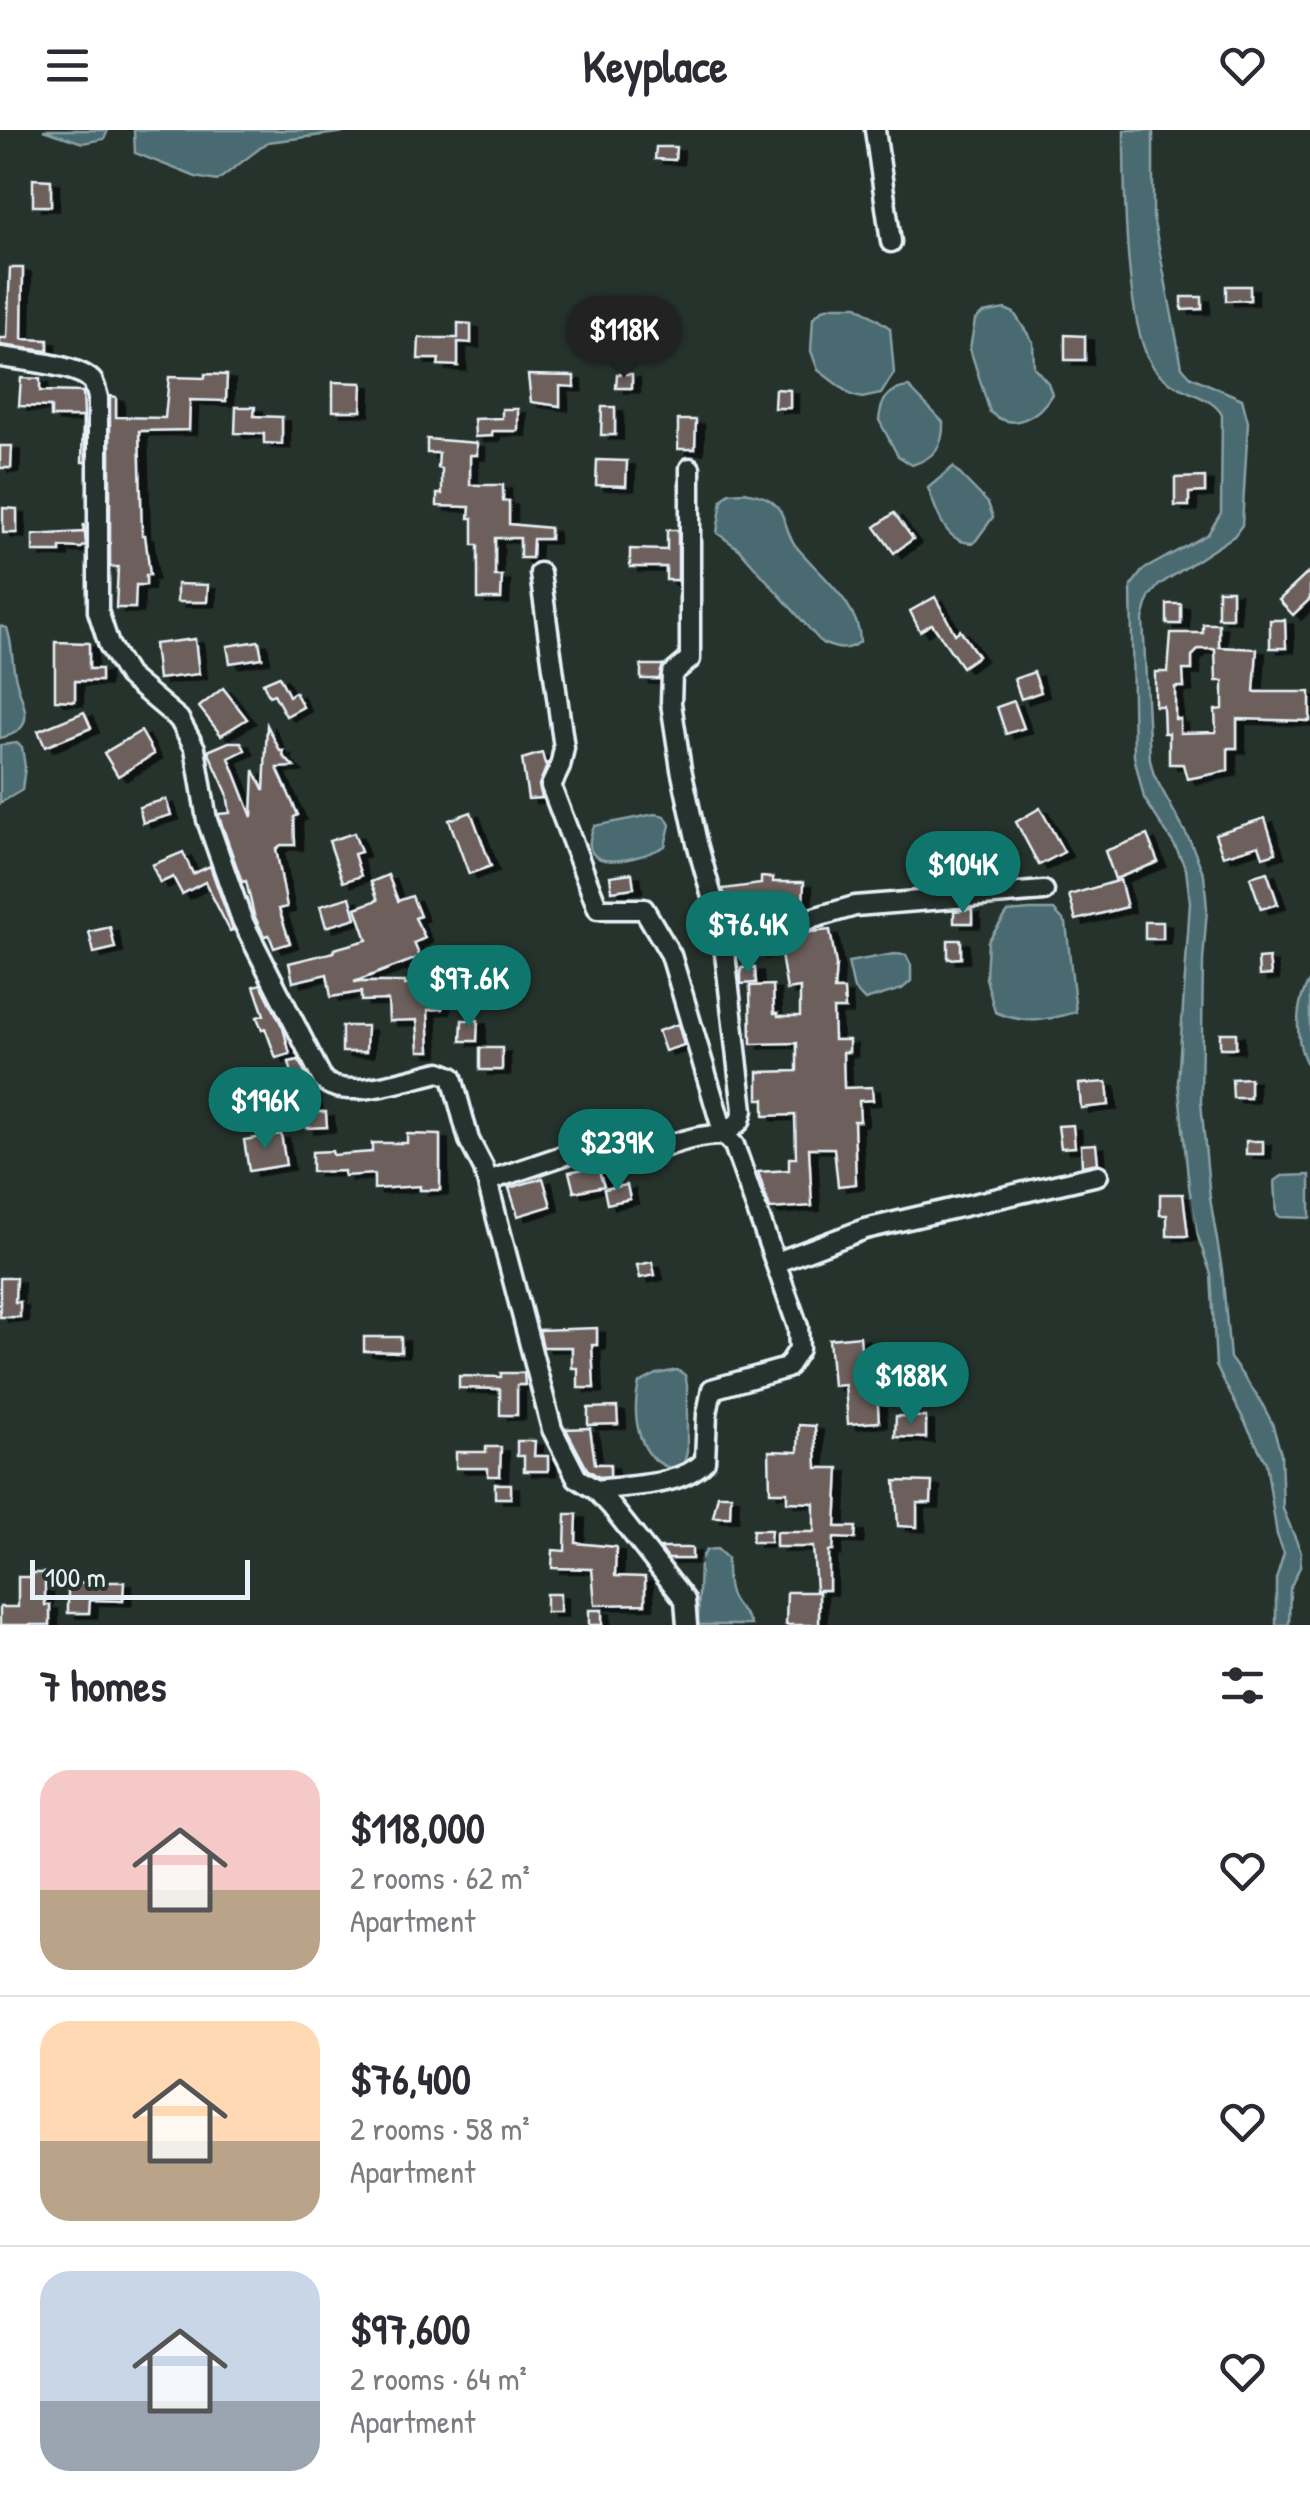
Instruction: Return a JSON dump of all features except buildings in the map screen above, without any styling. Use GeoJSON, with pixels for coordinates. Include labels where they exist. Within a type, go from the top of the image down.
{"type":"FeatureCollection","features":[{"type":"Feature","properties":{"kind":"street"},"geometry":{"type":"LineString","coordinates":[[875,130],[891,242]]}},
{"type":"Feature","properties":{"kind":"street"},"geometry":{"type":"LineString","coordinates":[[0,357],[52,365],[84,375],[94,383],[98,398],[98,610],[109,646],[128,676],[178,719],[196,748],[207,820],[242,920],[324,1080],[332,1088],[349,1090],[440,1072],[452,1077],[469,1140],[488,1181],[552,1429],[577,1478],[596,1490],[685,1600],[687,1625]]}},
{"type":"Feature","properties":{"kind":"street"},"geometry":{"type":"LineString","coordinates":[[488,1181],[596,1148],[608,1158],[636,1158],[702,1134],[724,1135],[740,1122],[743,1110],[723,944],[697,843],[671,703],[672,674],[690,659],[690,468]]}},
{"type":"Feature","properties":{"kind":"street"},"geometry":{"type":"LineString","coordinates":[[540,572],[564,748],[551,786],[598,909],[644,909],[671,954],[724,1135],[734,1145],[798,1327],[799,1349],[786,1368],[712,1389],[706,1414],[705,1461],[694,1473],[596,1490]]}},
{"type":"Feature","properties":{"kind":"street"},"geometry":{"type":"LineString","coordinates":[[723,944],[855,906],[1044,891]]}},
{"type":"Feature","properties":{"kind":"street"},"geometry":{"type":"LineString","coordinates":[[777,1262],[865,1229],[1098,1175]]}},
{"type":"Feature","properties":{"kind":"water"},"geometry":{"type":"Polygon","coordinates":[[[43,130],[108,130],[104,139],[83,143],[43,130]]]}},
{"type":"Feature","properties":{"kind":"water"},"geometry":{"type":"Polygon","coordinates":[[[134,130],[361,130],[268,142],[217,181],[196,177],[135,153],[134,130]]]}},
{"type":"Feature","properties":{"kind":"water"},"geometry":{"type":"Polygon","coordinates":[[[1124,130],[1153,130],[1153,217],[1182,367],[1191,377],[1242,399],[1248,422],[1242,525],[1234,536],[1159,585],[1149,597],[1143,619],[1150,760],[1204,875],[1207,909],[1201,1102],[1210,1198],[1230,1358],[1272,1423],[1281,1454],[1283,1509],[1301,1552],[1300,1567],[1290,1588],[1289,1625],[1276,1625],[1276,1579],[1284,1553],[1277,1535],[1266,1463],[1216,1366],[1211,1274],[1197,1234],[1189,1186],[1178,1082],[1190,902],[1186,869],[1144,798],[1134,756],[1131,586],[1143,570],[1208,534],[1221,513],[1222,415],[1210,402],[1162,377],[1144,349],[1128,254],[1124,130]]]}},
{"type":"Feature","properties":{"kind":"water"},"geometry":{"type":"Polygon","coordinates":[[[834,306],[857,306],[890,328],[894,373],[881,394],[862,398],[851,395],[818,370],[811,351],[813,318],[834,306]]]}},
{"type":"Feature","properties":{"kind":"water"},"geometry":{"type":"Polygon","coordinates":[[[1005,309],[1014,313],[1033,342],[1034,367],[1052,394],[1033,415],[1016,421],[990,412],[970,349],[975,320],[983,313],[1005,309]]]}},
{"type":"Feature","properties":{"kind":"water"},"geometry":{"type":"Polygon","coordinates":[[[909,387],[943,422],[936,450],[912,465],[898,456],[879,420],[887,397],[909,387]]]}},
{"type":"Feature","properties":{"kind":"water"},"geometry":{"type":"Polygon","coordinates":[[[953,467],[988,503],[993,517],[974,543],[964,542],[949,532],[928,488],[953,467]]]}},
{"type":"Feature","properties":{"kind":"water"},"geometry":{"type":"Polygon","coordinates":[[[745,492],[766,498],[779,509],[795,545],[853,614],[860,642],[841,648],[822,643],[739,549],[717,533],[722,500],[729,493],[745,492]]]}},
{"type":"Feature","properties":{"kind":"water"},"geometry":{"type":"Polygon","coordinates":[[[0,626],[7,628],[9,634],[25,721],[13,734],[0,738],[0,626]]]}},
{"type":"Feature","properties":{"kind":"water"},"geometry":{"type":"Polygon","coordinates":[[[17,743],[22,747],[25,767],[22,790],[0,803],[0,745],[17,743]]]}},
{"type":"Feature","properties":{"kind":"water"},"geometry":{"type":"Polygon","coordinates":[[[655,814],[665,816],[670,825],[665,846],[613,861],[593,853],[590,843],[594,826],[655,814]]]}},
{"type":"Feature","properties":{"kind":"water"},"geometry":{"type":"Polygon","coordinates":[[[1054,910],[1066,923],[1076,1012],[1036,1020],[995,1012],[986,978],[988,941],[1008,912],[1054,910]]]}},
{"type":"Feature","properties":{"kind":"water"},"geometry":{"type":"Polygon","coordinates":[[[906,955],[911,965],[911,981],[902,989],[865,1000],[854,989],[848,962],[906,955]]]}},
{"type":"Feature","properties":{"kind":"water"},"geometry":{"type":"Polygon","coordinates":[[[1310,980],[1310,1069],[1301,1048],[1298,1024],[1301,1001],[1310,980]]]}},
{"type":"Feature","properties":{"kind":"water"},"geometry":{"type":"Polygon","coordinates":[[[1310,1175],[1310,1218],[1280,1217],[1275,1181],[1282,1176],[1310,1175]]]}},
{"type":"Feature","properties":{"kind":"water"},"geometry":{"type":"Polygon","coordinates":[[[677,1370],[685,1375],[687,1385],[687,1452],[682,1470],[667,1467],[647,1450],[636,1411],[639,1383],[677,1370]]]}},
{"type":"Feature","properties":{"kind":"water"},"geometry":{"type":"Polygon","coordinates":[[[717,1549],[727,1558],[732,1598],[751,1625],[698,1625],[700,1560],[707,1550],[717,1549]]]}}]}
